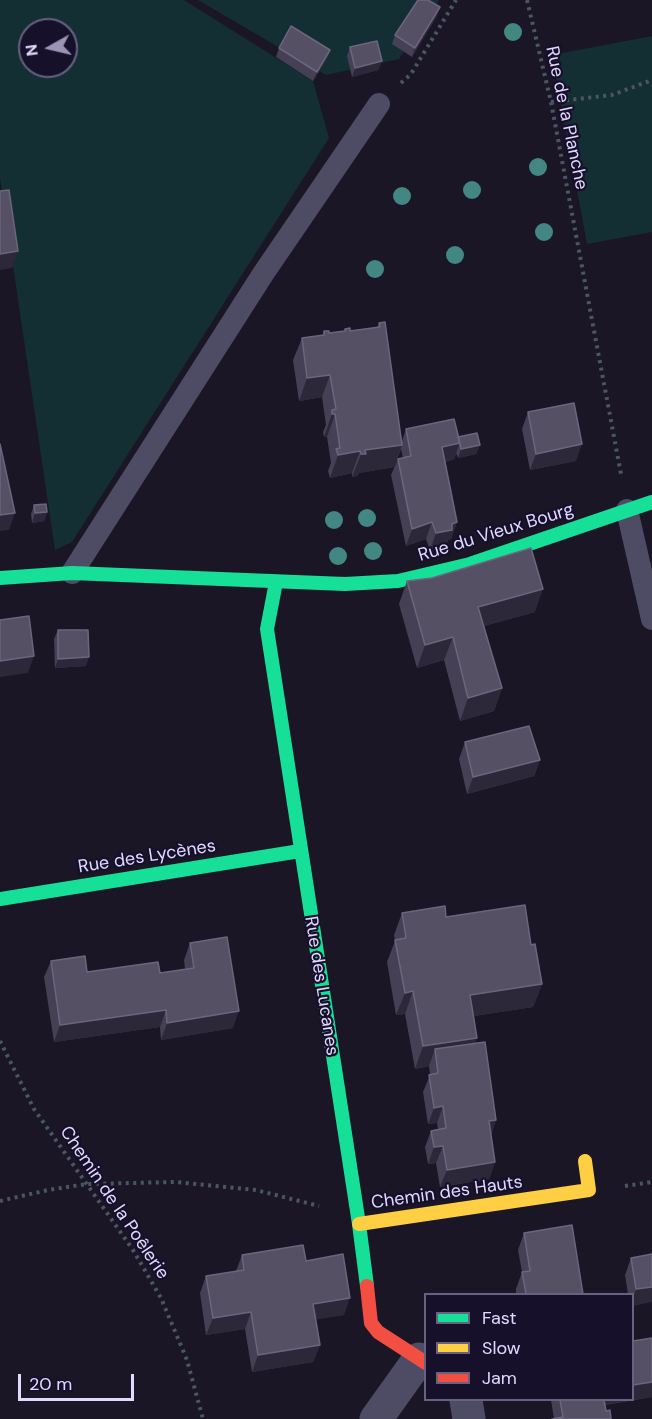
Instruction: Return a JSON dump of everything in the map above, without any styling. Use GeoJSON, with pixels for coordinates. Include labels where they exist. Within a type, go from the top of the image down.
{"type":"FeatureCollection","features":[{"type":"Feature","properties":{"kind":"street","name":"Rue du Vieux Bourg"},"geometry":{"type":"LineString","coordinates":[[72,573],[345,584],[398,581],[470,564],[652,502]]}},
{"type":"Feature","properties":{"kind":"street"},"geometry":{"type":"LineString","coordinates":[[0,578],[72,573]]}},
{"type":"Feature","properties":{"kind":"street","name":"Rue des Lucanes"},"geometry":{"type":"LineString","coordinates":[[276,582],[267,629],[358,1224],[371,1323],[378,1332],[422,1360]]}},
{"type":"Feature","properties":{"kind":"street","name":"Rue des Lycènes"},"geometry":{"type":"LineString","coordinates":[[0,898],[300,851]]}},
{"type":"Feature","properties":{"kind":"street","name":"Chemin des Hauts"},"geometry":{"type":"LineString","coordinates":[[358,1224],[589,1190],[585,1161]]}},
{"type":"Feature","properties":{"kind":"street"},"geometry":{"type":"LineString","coordinates":[[376,1419],[422,1360]]}},
{"type":"Feature","properties":{"kind":"street"},"geometry":{"type":"LineString","coordinates":[[466,1401],[469,1419]]}},
{"type":"Feature","properties":{"kind":"lane"},"geometry":{"type":"LineString","coordinates":[[72,573],[263,274],[379,104]]}},
{"type":"Feature","properties":{"kind":"lane"},"geometry":{"type":"LineString","coordinates":[[627,510],[652,619]]}},
{"type":"Feature","properties":{"kind":"path"},"geometry":{"type":"LineString","coordinates":[[379,104],[411,74],[456,0]]}},
{"type":"Feature","properties":{"kind":"path","name":"Rue de la Planche"},"geometry":{"type":"LineString","coordinates":[[527,0],[551,102],[627,510]]}},
{"type":"Feature","properties":{"kind":"path"},"geometry":{"type":"LineString","coordinates":[[551,102],[612,95],[652,80]]}},
{"type":"Feature","properties":{"kind":"path","name":"Chemin de la Poêlerie"},"geometry":{"type":"LineString","coordinates":[[0,1041],[34,1109],[133,1250],[161,1298],[187,1360],[203,1419]]}},
{"type":"Feature","properties":{"kind":"path","name":"Chemin des Hauts"},"geometry":{"type":"LineString","coordinates":[[0,1201],[87,1184],[176,1182],[256,1190],[331,1209],[358,1224]]}},
{"type":"Feature","properties":{"kind":"green space"},"geometry":{"type":"Polygon","coordinates":[[[0,0],[184,0],[313,81],[329,138],[72,542],[55,550],[0,178],[0,0]]]}},
{"type":"Feature","properties":{"kind":"green space"},"geometry":{"type":"Polygon","coordinates":[[[198,0],[439,0],[399,59],[326,75],[198,0]]]}},
{"type":"Feature","properties":{"kind":"green space"},"geometry":{"type":"Polygon","coordinates":[[[652,36],[652,232],[587,244],[552,55],[652,36]]]}},
{"type":"Feature","properties":{"kind":"building"},"geometry":{"type":"Polygon","coordinates":[[[418,0],[428,0],[440,7],[415,48],[395,35],[418,0]]]}},
{"type":"Feature","properties":{"kind":"building"},"geometry":{"type":"Polygon","coordinates":[[[291,26],[330,50],[317,72],[279,48],[291,26]]]}},
{"type":"Feature","properties":{"kind":"building"},"geometry":{"type":"Polygon","coordinates":[[[377,41],[382,61],[355,68],[350,47],[377,41]]]}},
{"type":"Feature","properties":{"kind":"building"},"geometry":{"type":"Polygon","coordinates":[[[9,190],[18,251],[0,254],[0,191],[9,190]]]}},
{"type":"Feature","properties":{"kind":"building"},"geometry":{"type":"Polygon","coordinates":[[[385,322],[402,445],[365,450],[366,454],[361,454],[360,451],[338,455],[336,449],[340,448],[335,414],[332,414],[332,410],[336,409],[330,375],[307,378],[302,338],[324,335],[324,331],[329,331],[329,333],[350,328],[350,331],[380,327],[379,323],[385,322]]]}},
{"type":"Feature","properties":{"kind":"building"},"geometry":{"type":"Polygon","coordinates":[[[574,403],[582,444],[536,454],[528,412],[574,403]]]}},
{"type":"Feature","properties":{"kind":"building"},"geometry":{"type":"Polygon","coordinates":[[[454,419],[460,443],[442,447],[457,522],[452,524],[452,530],[436,533],[432,522],[412,529],[398,459],[411,456],[406,429],[454,419]]]}},
{"type":"Feature","properties":{"kind":"building"},"geometry":{"type":"Polygon","coordinates":[[[477,433],[480,445],[461,449],[458,437],[477,433]]]}},
{"type":"Feature","properties":{"kind":"building"},"geometry":{"type":"Polygon","coordinates":[[[0,444],[15,513],[0,515],[0,444]]]}},
{"type":"Feature","properties":{"kind":"building"},"geometry":{"type":"Polygon","coordinates":[[[46,504],[47,512],[35,513],[34,505],[46,504]]]}},
{"type":"Feature","properties":{"kind":"building"},"geometry":{"type":"Polygon","coordinates":[[[531,548],[543,589],[478,607],[502,688],[468,698],[453,637],[425,645],[407,581],[432,578],[531,548]]]}},
{"type":"Feature","properties":{"kind":"building"},"geometry":{"type":"Polygon","coordinates":[[[29,616],[34,656],[0,661],[0,620],[29,616]]]}},
{"type":"Feature","properties":{"kind":"building"},"geometry":{"type":"Polygon","coordinates":[[[58,630],[88,630],[89,657],[58,659],[58,630]]]}},
{"type":"Feature","properties":{"kind":"building"},"geometry":{"type":"Polygon","coordinates":[[[529,726],[540,760],[473,777],[465,742],[529,726]]]}},
{"type":"Feature","properties":{"kind":"building"},"geometry":{"type":"Polygon","coordinates":[[[525,905],[531,945],[535,944],[542,984],[470,995],[477,1038],[423,1046],[413,991],[405,993],[395,940],[406,938],[402,913],[445,906],[446,917],[525,905]]]}},
{"type":"Feature","properties":{"kind":"building"},"geometry":{"type":"Polygon","coordinates":[[[227,937],[239,1011],[167,1023],[166,1010],[60,1025],[51,961],[85,956],[87,972],[158,962],[160,973],[194,968],[190,943],[227,937]]]}},
{"type":"Feature","properties":{"kind":"building"},"geometry":{"type":"Polygon","coordinates":[[[485,1042],[496,1120],[489,1121],[495,1162],[447,1170],[443,1146],[434,1147],[431,1131],[446,1128],[443,1106],[434,1108],[429,1075],[438,1073],[435,1049],[485,1042]]]}},
{"type":"Feature","properties":{"kind":"building"},"geometry":{"type":"Polygon","coordinates":[[[572,1225],[583,1293],[526,1293],[522,1272],[530,1271],[524,1233],[572,1225]]]}},
{"type":"Feature","properties":{"kind":"building"},"geometry":{"type":"Polygon","coordinates":[[[303,1245],[306,1261],[343,1254],[350,1298],[313,1304],[320,1345],[258,1355],[251,1312],[213,1318],[206,1276],[244,1270],[242,1255],[303,1245]]]}},
{"type":"Feature","properties":{"kind":"building"},"geometry":{"type":"Polygon","coordinates":[[[652,1254],[652,1287],[636,1289],[631,1258],[652,1254]]]}},
{"type":"Feature","properties":{"kind":"building"},"geometry":{"type":"Polygon","coordinates":[[[652,1338],[652,1382],[634,1385],[634,1341],[652,1338]]]}},
{"type":"Feature","properties":{"kind":"building"},"geometry":{"type":"Polygon","coordinates":[[[560,1401],[604,1401],[606,1411],[610,1410],[611,1419],[552,1419],[563,1417],[560,1401]]]}},
{"type":"Feature","properties":{"kind":"traffic: fast"},"geometry":{"type":"LineString","coordinates":[[0,578],[72,573],[345,584],[398,581],[470,564],[652,502]]}},
{"type":"Feature","properties":{"kind":"traffic: fast"},"geometry":{"type":"LineString","coordinates":[[276,582],[267,629],[367,1286]]}},
{"type":"Feature","properties":{"kind":"traffic: fast"},"geometry":{"type":"LineString","coordinates":[[0,899],[300,851]]}},
{"type":"Feature","properties":{"kind":"traffic: slow"},"geometry":{"type":"LineString","coordinates":[[359,1224],[589,1190],[585,1161]]}},
{"type":"Feature","properties":{"kind":"traffic: jam"},"geometry":{"type":"LineString","coordinates":[[367,1286],[371,1323],[378,1332],[424,1362]]}}]}
